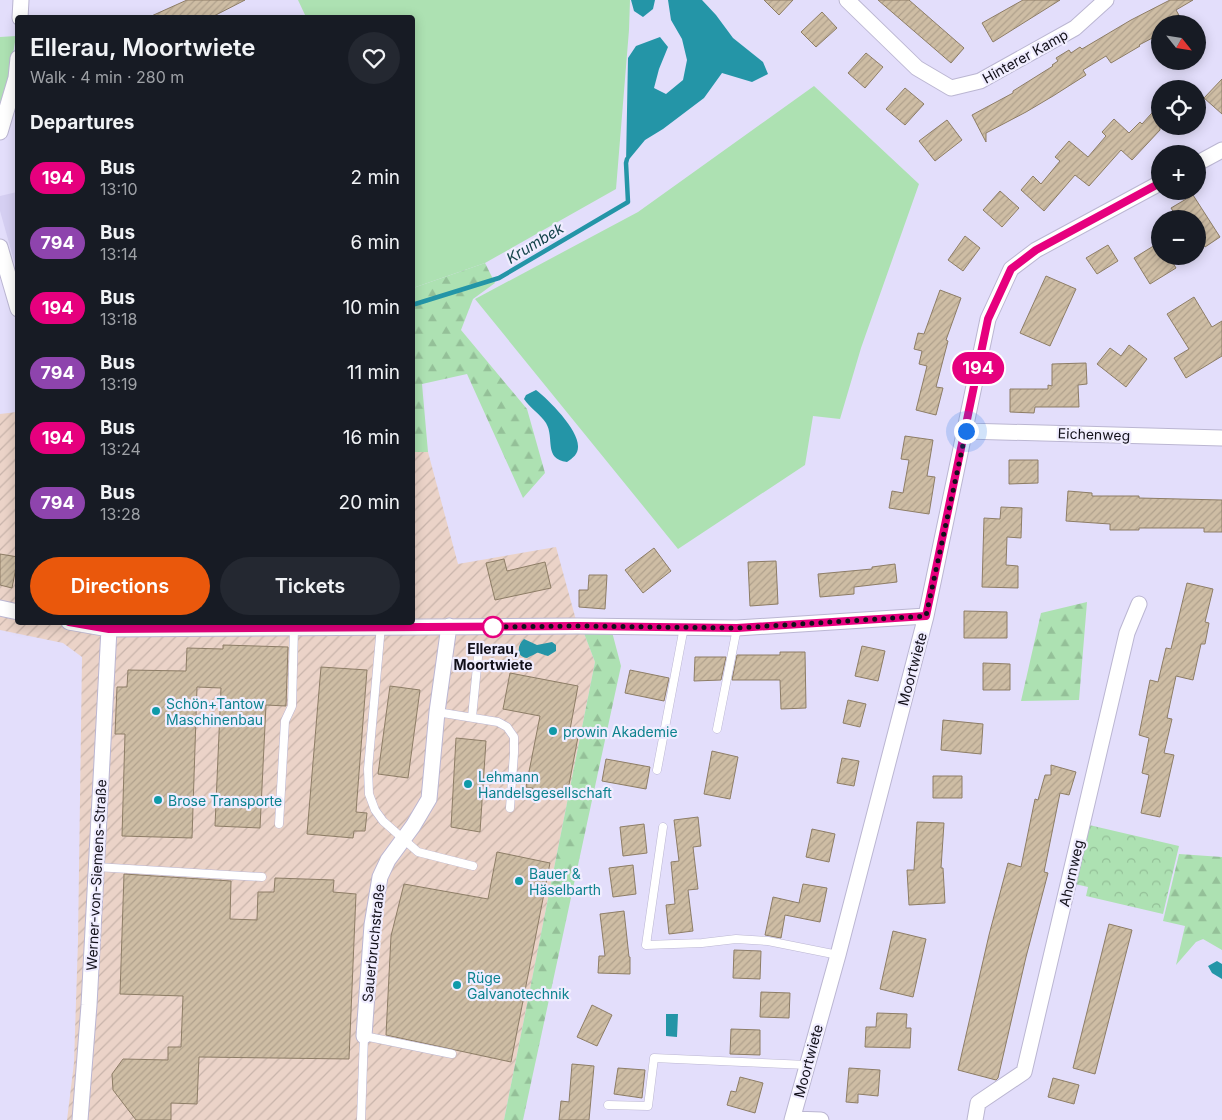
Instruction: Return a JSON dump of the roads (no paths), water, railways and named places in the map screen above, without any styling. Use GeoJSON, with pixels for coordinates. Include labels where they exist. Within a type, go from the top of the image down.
{"type":"FeatureCollection","features":[{"type":"Feature","properties":{"kind":"street"},"geometry":{"type":"LineString","coordinates":[[20,15],[21,0]]}},
{"type":"Feature","properties":{"kind":"street","name":"Hinterer Kamp"},"geometry":{"type":"LineString","coordinates":[[847,0],[917,68],[951,88],[980,82],[1075,28],[1106,0]]}},
{"type":"Feature","properties":{"kind":"street"},"geometry":{"type":"LineString","coordinates":[[0,132],[15,81]]}},
{"type":"Feature","properties":{"kind":"street"},"geometry":{"type":"LineString","coordinates":[[1206,159],[1222,150]]}},
{"type":"Feature","properties":{"kind":"street","name":"Moortwiete"},"geometry":{"type":"LineString","coordinates":[[793,1119],[838,955],[926,616],[988,319],[1011,269],[1036,250],[1151,188]]}},
{"type":"Feature","properties":{"kind":"street"},"geometry":{"type":"LineString","coordinates":[[0,247],[15,299]]}},
{"type":"Feature","properties":{"kind":"street","name":"Eichenweg"},"geometry":{"type":"LineString","coordinates":[[966,431],[1222,438]]}},
{"type":"Feature","properties":{"kind":"street","name":"Ahornweg"},"geometry":{"type":"LineString","coordinates":[[975,1120],[978,1103],[1024,1072],[1127,634],[1139,604]]}},
{"type":"Feature","properties":{"kind":"street"},"geometry":{"type":"LineString","coordinates":[[0,608],[15,611]]}},
{"type":"Feature","properties":{"kind":"street"},"geometry":{"type":"LineString","coordinates":[[86,625],[109,629],[197,626],[294,628],[381,625],[737,628],[926,616]]}},
{"type":"Feature","properties":{"kind":"street","name":"Sauerbruchstraße"},"geometry":{"type":"LineString","coordinates":[[364,1036],[372,925],[380,877],[388,860],[429,799],[437,712],[449,626]]}},
{"type":"Feature","properties":{"kind":"street","name":"Werner-von-Siemens-Straße"},"geometry":{"type":"LineString","coordinates":[[80,1120],[89,1005],[109,629]]}},
{"type":"Feature","properties":{"kind":"street"},"geometry":{"type":"LineString","coordinates":[[793,1119],[821,1120]]}},
{"type":"Feature","properties":{"kind":"lane"},"geometry":{"type":"LineString","coordinates":[[381,625],[368,769],[369,794],[375,810],[383,821],[418,852],[473,866]]}},
{"type":"Feature","properties":{"kind":"lane"},"geometry":{"type":"LineString","coordinates":[[657,770],[684,627]]}},
{"type":"Feature","properties":{"kind":"lane"},"geometry":{"type":"LineString","coordinates":[[279,824],[285,721],[292,706],[294,628]]}},
{"type":"Feature","properties":{"kind":"lane"},"geometry":{"type":"LineString","coordinates":[[717,729],[737,628]]}},
{"type":"Feature","properties":{"kind":"lane"},"geometry":{"type":"LineString","coordinates":[[472,716],[478,657]]}},
{"type":"Feature","properties":{"kind":"lane"},"geometry":{"type":"LineString","coordinates":[[437,712],[472,716],[498,722],[507,727],[514,737],[510,808]]}},
{"type":"Feature","properties":{"kind":"lane"},"geometry":{"type":"LineString","coordinates":[[663,827],[646,945],[702,943],[736,939],[768,941],[838,955]]}},
{"type":"Feature","properties":{"kind":"lane"},"geometry":{"type":"LineString","coordinates":[[96,867],[262,877]]}},
{"type":"Feature","properties":{"kind":"lane"},"geometry":{"type":"LineString","coordinates":[[361,1120],[364,1036],[452,1054]]}},
{"type":"Feature","properties":{"kind":"lane"},"geometry":{"type":"LineString","coordinates":[[608,1105],[648,1106],[654,1058],[807,1065]]}},
{"type":"Feature","properties":{"kind":"water"},"geometry":{"type":"Polygon","coordinates":[[[631,0],[655,0],[653,9],[643,17],[634,11],[631,0]]]}},
{"type":"Feature","properties":{"kind":"water"},"geometry":{"type":"Polygon","coordinates":[[[668,0],[702,0],[733,38],[763,62],[768,74],[752,82],[722,73],[704,98],[645,140],[626,163],[628,58],[636,46],[660,37],[668,47],[654,88],[666,94],[683,80],[687,60],[682,39],[671,20],[668,0]]]}},
{"type":"Feature","properties":{"kind":"water"},"geometry":{"type":"Polygon","coordinates":[[[536,390],[555,408],[574,432],[578,449],[575,456],[567,462],[555,457],[552,452],[549,429],[546,423],[524,399],[526,395],[536,390]]]}},
{"type":"Feature","properties":{"kind":"water"},"geometry":{"type":"Polygon","coordinates":[[[524,639],[537,645],[552,642],[556,645],[556,651],[548,656],[538,653],[527,658],[523,657],[519,653],[519,647],[524,639]]]}},
{"type":"Feature","properties":{"kind":"water"},"geometry":{"type":"Polygon","coordinates":[[[1217,961],[1222,964],[1222,979],[1212,973],[1208,966],[1217,961]]]}},
{"type":"Feature","properties":{"kind":"water"},"geometry":{"type":"Polygon","coordinates":[[[666,1014],[678,1014],[677,1037],[666,1036],[666,1014]]]}},
{"type":"Feature","properties":{"kind":"waterway","name":"Krumbek"},"geometry":{"type":"LineString","coordinates":[[415,304],[499,278],[628,202],[627,159]]}},
{"type":"Feature","properties":{"kind":"place","name":"Ellerau, Moortwiete"},"geometry":{"type":"Point","coordinates":[493,627]}},
{"type":"Feature","properties":{"kind":"place","name":"Schön+Tantow Maschinenbau"},"geometry":{"type":"Point","coordinates":[156,711]}},
{"type":"Feature","properties":{"kind":"place","name":"prowin Akademie"},"geometry":{"type":"Point","coordinates":[553,731]}},
{"type":"Feature","properties":{"kind":"place","name":"Lehmann Handelsgesellschaft"},"geometry":{"type":"Point","coordinates":[468,784]}},
{"type":"Feature","properties":{"kind":"place","name":"Brose Transporte"},"geometry":{"type":"Point","coordinates":[158,800]}},
{"type":"Feature","properties":{"kind":"place","name":"Bauer & Häselbarth"},"geometry":{"type":"Point","coordinates":[519,881]}},
{"type":"Feature","properties":{"kind":"place","name":"Rüge Galvanotechnik"},"geometry":{"type":"Point","coordinates":[457,985]}}]}
